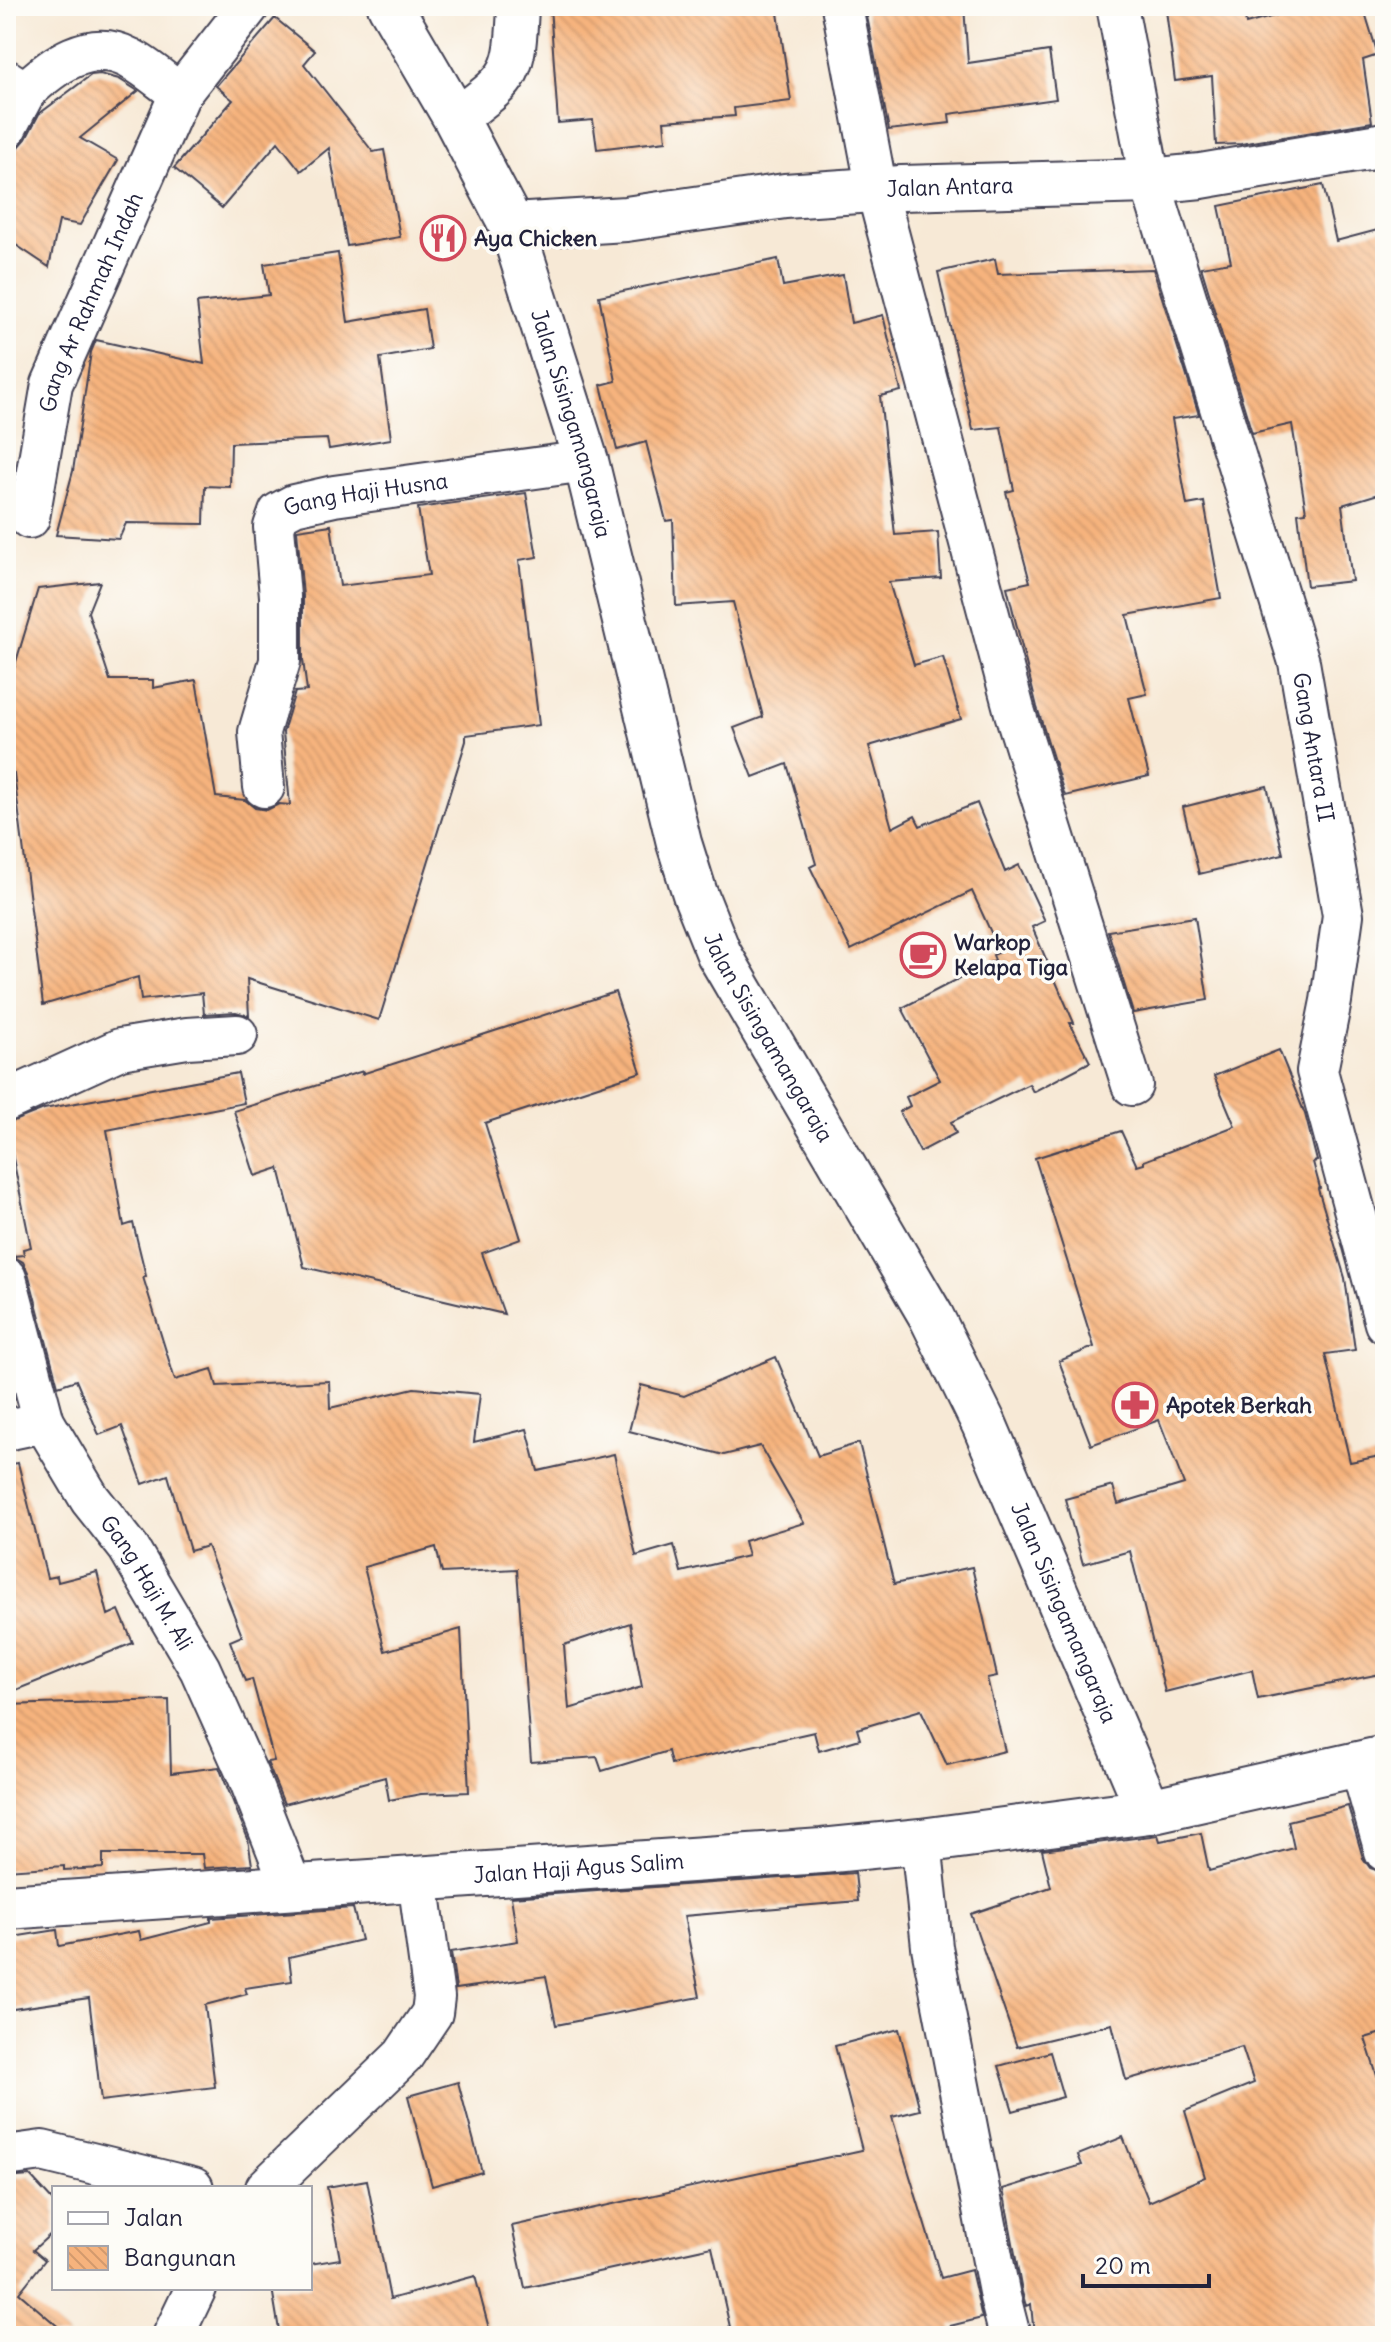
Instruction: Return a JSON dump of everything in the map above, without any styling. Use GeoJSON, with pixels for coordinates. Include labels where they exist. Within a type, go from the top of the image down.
{"type":"FeatureCollection","features":[{"type":"Feature","properties":{"kind":"main road","name":"Jalan Sisingamangaraja"},"geometry":{"type":"LineString","coordinates":[[390,6],[456,119],[512,226],[586,461],[656,752],[695,894],[719,954],[931,1316],[984,1424],[1149,1811]]}},
{"type":"Feature","properties":{"kind":"main road","name":"Jalan Antara"},"geometry":{"type":"LineString","coordinates":[[512,226],[626,219],[785,196],[1150,181],[1201,176],[1385,145]]}},
{"type":"Feature","properties":{"kind":"main road"},"geometry":{"type":"LineString","coordinates":[[1149,1811],[1373,1761]]}},
{"type":"Feature","properties":{"kind":"main road","name":"Jalan Haji Agus Salim"},"geometry":{"type":"LineString","coordinates":[[6,1907],[921,1841],[1149,1811]]}},
{"type":"Feature","properties":{"kind":"street","name":"Gang Ar Rahmah Indah"},"geometry":{"type":"LineString","coordinates":[[29,518],[52,384],[180,94],[249,6]]}},
{"type":"Feature","properties":{"kind":"street"},"geometry":{"type":"LineString","coordinates":[[456,119],[500,85],[511,70],[518,6]]}},
{"type":"Feature","properties":{"kind":"street"},"geometry":{"type":"LineString","coordinates":[[842,6],[877,191],[1015,713],[1132,1085]]}},
{"type":"Feature","properties":{"kind":"street","name":"Gang Antara II"},"geometry":{"type":"LineString","coordinates":[[1117,6],[1150,181],[1299,662],[1343,915],[1317,1071],[1385,1323]]}},
{"type":"Feature","properties":{"kind":"street"},"geometry":{"type":"LineString","coordinates":[[6,128],[16,86],[75,55],[110,50],[129,58],[180,94]]}},
{"type":"Feature","properties":{"kind":"street","name":"Gang Haji Husna"},"geometry":{"type":"LineString","coordinates":[[264,787],[259,732],[280,661],[280,596],[274,527],[279,513],[294,505],[334,496],[586,461]]}},
{"type":"Feature","properties":{"kind":"street"},"geometry":{"type":"LineString","coordinates":[[6,1101],[120,1049],[187,1038],[237,1035]]}},
{"type":"Feature","properties":{"kind":"street","name":"Gang Haji M. Ali"},"geometry":{"type":"LineString","coordinates":[[6,1278],[25,1426],[128,1547],[200,1669],[248,1776],[292,1888]]}},
{"type":"Feature","properties":{"kind":"street"},"geometry":{"type":"LineString","coordinates":[[1373,1761],[1385,1851]]}},
{"type":"Feature","properties":{"kind":"street"},"geometry":{"type":"LineString","coordinates":[[921,1841],[932,1947],[1010,2336]]}},
{"type":"Feature","properties":{"kind":"street"},"geometry":{"type":"LineString","coordinates":[[268,2186],[403,2056],[432,2013],[434,1997],[418,1879]]}},
{"type":"Feature","properties":{"kind":"street"},"geometry":{"type":"LineString","coordinates":[[6,2156],[42,2151],[185,2186]]}},
{"type":"Feature","properties":{"kind":"street"},"geometry":{"type":"LineString","coordinates":[[173,2336],[195,2290]]}},
{"type":"Feature","properties":{"kind":"building"},"geometry":{"type":"Polygon","coordinates":[[[550,6],[777,6],[791,101],[734,108],[735,116],[664,121],[666,141],[597,149],[593,120],[558,123],[550,6]]]}},
{"type":"Feature","properties":{"kind":"building"},"geometry":{"type":"Polygon","coordinates":[[[865,6],[964,6],[968,63],[1049,51],[1056,99],[949,114],[950,123],[889,130],[865,6]]]}},
{"type":"Feature","properties":{"kind":"building"},"geometry":{"type":"Polygon","coordinates":[[[1243,6],[1246,24],[1310,6],[1363,6],[1378,55],[1363,60],[1372,122],[1241,144],[1216,145],[1212,76],[1175,81],[1166,10],[1243,6]]]}},
{"type":"Feature","properties":{"kind":"building"},"geometry":{"type":"Polygon","coordinates":[[[275,18],[315,51],[304,64],[373,152],[384,150],[400,237],[347,246],[329,148],[301,171],[278,142],[222,208],[174,168],[233,100],[216,86],[275,18]]]}},
{"type":"Feature","properties":{"kind":"building"},"geometry":{"type":"Polygon","coordinates":[[[91,75],[119,79],[138,91],[80,138],[118,160],[80,225],[59,221],[49,267],[7,239],[6,159],[26,139],[39,114],[91,75]]]}},
{"type":"Feature","properties":{"kind":"building"},"geometry":{"type":"Polygon","coordinates":[[[1323,185],[1336,241],[1385,228],[1385,492],[1342,505],[1352,581],[1307,586],[1298,513],[1306,512],[1292,424],[1252,433],[1201,267],[1231,262],[1219,206],[1323,185]]]}},
{"type":"Feature","properties":{"kind":"building"},"geometry":{"type":"Polygon","coordinates":[[[338,253],[348,322],[424,309],[430,349],[380,358],[391,439],[329,449],[327,439],[231,443],[230,487],[205,486],[204,524],[126,523],[119,539],[56,535],[73,471],[91,352],[96,340],[204,364],[197,303],[269,295],[264,264],[338,253]]]}},
{"type":"Feature","properties":{"kind":"building"},"geometry":{"type":"Polygon","coordinates":[[[778,259],[783,286],[843,275],[851,323],[883,315],[901,391],[880,396],[895,535],[938,532],[941,578],[889,582],[914,665],[943,657],[961,719],[869,746],[892,828],[915,816],[920,826],[977,803],[1005,872],[1019,865],[1045,921],[1032,927],[1074,1023],[1070,1023],[1090,1062],[1033,1092],[1029,1084],[951,1122],[956,1133],[920,1152],[899,1112],[910,1106],[906,1097],[940,1080],[902,1008],[995,960],[993,955],[1000,952],[972,891],[851,950],[810,867],[816,864],[787,764],[753,777],[734,728],[763,717],[733,602],[676,606],[673,520],[666,521],[646,442],[617,450],[601,385],[616,381],[599,296],[778,259]]]}},
{"type":"Feature","properties":{"kind":"building"},"geometry":{"type":"Polygon","coordinates":[[[995,259],[998,274],[1153,269],[1199,415],[1172,419],[1187,505],[1204,502],[1221,598],[1127,615],[1147,694],[1129,698],[1149,776],[1065,796],[1037,707],[1007,587],[1030,582],[1006,492],[1014,490],[1001,427],[973,430],[938,272],[995,259]]]}},
{"type":"Feature","properties":{"kind":"building"},"geometry":{"type":"Polygon","coordinates":[[[526,493],[537,557],[519,560],[539,725],[466,735],[379,1020],[247,979],[249,1016],[236,1012],[204,1014],[202,993],[141,1000],[138,977],[43,1005],[14,774],[6,776],[6,695],[38,589],[100,582],[88,612],[110,680],[153,680],[153,688],[196,680],[216,797],[245,800],[255,808],[267,810],[279,804],[290,805],[283,732],[295,692],[307,691],[297,530],[331,525],[340,586],[429,575],[418,508],[526,493]]]}},
{"type":"Feature","properties":{"kind":"building"},"geometry":{"type":"Polygon","coordinates":[[[1267,786],[1283,854],[1199,874],[1183,807],[1267,786]]]}},
{"type":"Feature","properties":{"kind":"building"},"geometry":{"type":"Polygon","coordinates":[[[1195,917],[1208,1000],[1133,1013],[1108,931],[1195,917]]]}},
{"type":"Feature","properties":{"kind":"building"},"geometry":{"type":"Polygon","coordinates":[[[615,992],[641,1072],[485,1123],[521,1239],[482,1253],[504,1314],[304,1267],[279,1168],[255,1176],[234,1111],[363,1071],[362,1074],[615,992]]]}},
{"type":"Feature","properties":{"kind":"building"},"geometry":{"type":"Polygon","coordinates":[[[1279,1050],[1305,1114],[1317,1161],[1313,1162],[1318,1189],[1345,1278],[1355,1350],[1325,1354],[1350,1462],[1385,1455],[1385,1673],[1258,1699],[1252,1670],[1165,1692],[1130,1551],[1083,1564],[1065,1499],[1113,1486],[1118,1504],[1184,1484],[1159,1420],[1091,1445],[1059,1361],[1094,1347],[1035,1158],[1121,1131],[1137,1166],[1235,1126],[1214,1076],[1279,1050]]]}},
{"type":"Feature","properties":{"kind":"building"},"geometry":{"type":"Polygon","coordinates":[[[238,1073],[244,1103],[107,1130],[124,1226],[133,1223],[146,1276],[143,1277],[175,1380],[212,1369],[217,1386],[329,1381],[330,1408],[414,1388],[480,1394],[474,1442],[527,1429],[538,1471],[614,1454],[636,1556],[674,1545],[681,1572],[748,1556],[744,1541],[804,1523],[760,1446],[724,1455],[629,1431],[641,1385],[684,1396],[776,1357],[818,1456],[859,1443],[894,1584],[972,1567],[997,1676],[987,1678],[1005,1751],[947,1765],[921,1710],[857,1729],[860,1739],[819,1751],[814,1732],[671,1764],[668,1751],[602,1771],[597,1757],[531,1762],[517,1569],[442,1573],[436,1547],[364,1567],[385,1651],[461,1629],[469,1792],[421,1794],[389,1800],[385,1777],[284,1804],[267,1762],[274,1761],[252,1679],[245,1681],[230,1641],[242,1636],[207,1546],[190,1551],[168,1475],[143,1484],[122,1426],[99,1435],[76,1380],[58,1386],[28,1272],[23,1262],[13,1256],[24,1255],[23,1249],[31,1247],[6,1124],[44,1109],[238,1073]],[[630,1623],[564,1645],[569,1709],[642,1687],[630,1623]]]}},
{"type":"Feature","properties":{"kind":"building"},"geometry":{"type":"Polygon","coordinates":[[[6,1368],[14,1400],[6,1402],[6,1368]]]}},
{"type":"Feature","properties":{"kind":"building"},"geometry":{"type":"Polygon","coordinates":[[[18,1463],[47,1578],[57,1576],[58,1582],[97,1572],[108,1615],[119,1610],[133,1643],[6,1694],[6,1465],[18,1463]]]}},
{"type":"Feature","properties":{"kind":"building"},"geometry":{"type":"Polygon","coordinates":[[[169,1700],[171,1773],[219,1767],[248,1839],[252,1865],[204,1868],[202,1854],[103,1854],[103,1868],[64,1870],[64,1866],[6,1870],[6,1705],[169,1700]]]}},
{"type":"Feature","properties":{"kind":"building"},"geometry":{"type":"Polygon","coordinates":[[[1348,1806],[1363,1858],[1370,1868],[1385,1873],[1385,2032],[1365,2038],[1385,2101],[1385,2336],[1034,2336],[1031,2304],[1026,2306],[1022,2292],[1003,2189],[1082,2165],[1078,2155],[1123,2137],[1149,2202],[1205,2177],[1185,2111],[1254,2083],[1242,2047],[1126,2080],[1112,2024],[1017,2047],[971,1914],[1051,1887],[1042,1850],[1158,1835],[1160,1841],[1201,1833],[1209,1871],[1294,1848],[1288,1821],[1348,1806]]]}},
{"type":"Feature","properties":{"kind":"building"},"geometry":{"type":"Polygon","coordinates":[[[855,1873],[858,1901],[684,1916],[700,1997],[556,2025],[546,1976],[456,1989],[451,1952],[518,1941],[511,1897],[855,1873]]]}},
{"type":"Feature","properties":{"kind":"building"},"geometry":{"type":"Polygon","coordinates":[[[353,1908],[361,1940],[289,1957],[292,1981],[245,1988],[247,1994],[205,2005],[215,2087],[101,2101],[89,1998],[6,2010],[6,1938],[57,1930],[59,1946],[139,1931],[141,1940],[211,1922],[211,1918],[353,1908]]]}},
{"type":"Feature","properties":{"kind":"building"},"geometry":{"type":"Polygon","coordinates":[[[899,2029],[920,2110],[892,2117],[941,2278],[971,2270],[982,2318],[950,2326],[953,2336],[732,2336],[712,2247],[525,2288],[512,2226],[862,2150],[835,2046],[899,2029]]]}},
{"type":"Feature","properties":{"kind":"building"},"geometry":{"type":"Polygon","coordinates":[[[1050,2052],[1063,2097],[1013,2111],[999,2066],[1050,2052]]]}},
{"type":"Feature","properties":{"kind":"building"},"geometry":{"type":"Polygon","coordinates":[[[458,2082],[482,2172],[432,2186],[408,2096],[458,2082]]]}},
{"type":"Feature","properties":{"kind":"building"},"geometry":{"type":"Polygon","coordinates":[[[30,2176],[52,2200],[52,2233],[33,2250],[45,2260],[19,2293],[69,2336],[6,2336],[6,2178],[30,2176]]]}},
{"type":"Feature","properties":{"kind":"building"},"geometry":{"type":"Polygon","coordinates":[[[367,2180],[390,2299],[475,2276],[491,2336],[280,2336],[272,2290],[312,2290],[312,2264],[340,2259],[327,2187],[367,2180]]]}},
{"type":"Feature","properties":{"kind":"place","name":"Aya Chicken"},"geometry":{"type":"Point","coordinates":[443,238]}},
{"type":"Feature","properties":{"kind":"place","name":"Warkop Kelapa Tiga"},"geometry":{"type":"Point","coordinates":[923,955]}},
{"type":"Feature","properties":{"kind":"place","name":"Apotek Berkah"},"geometry":{"type":"Point","coordinates":[1135,1405]}}]}
